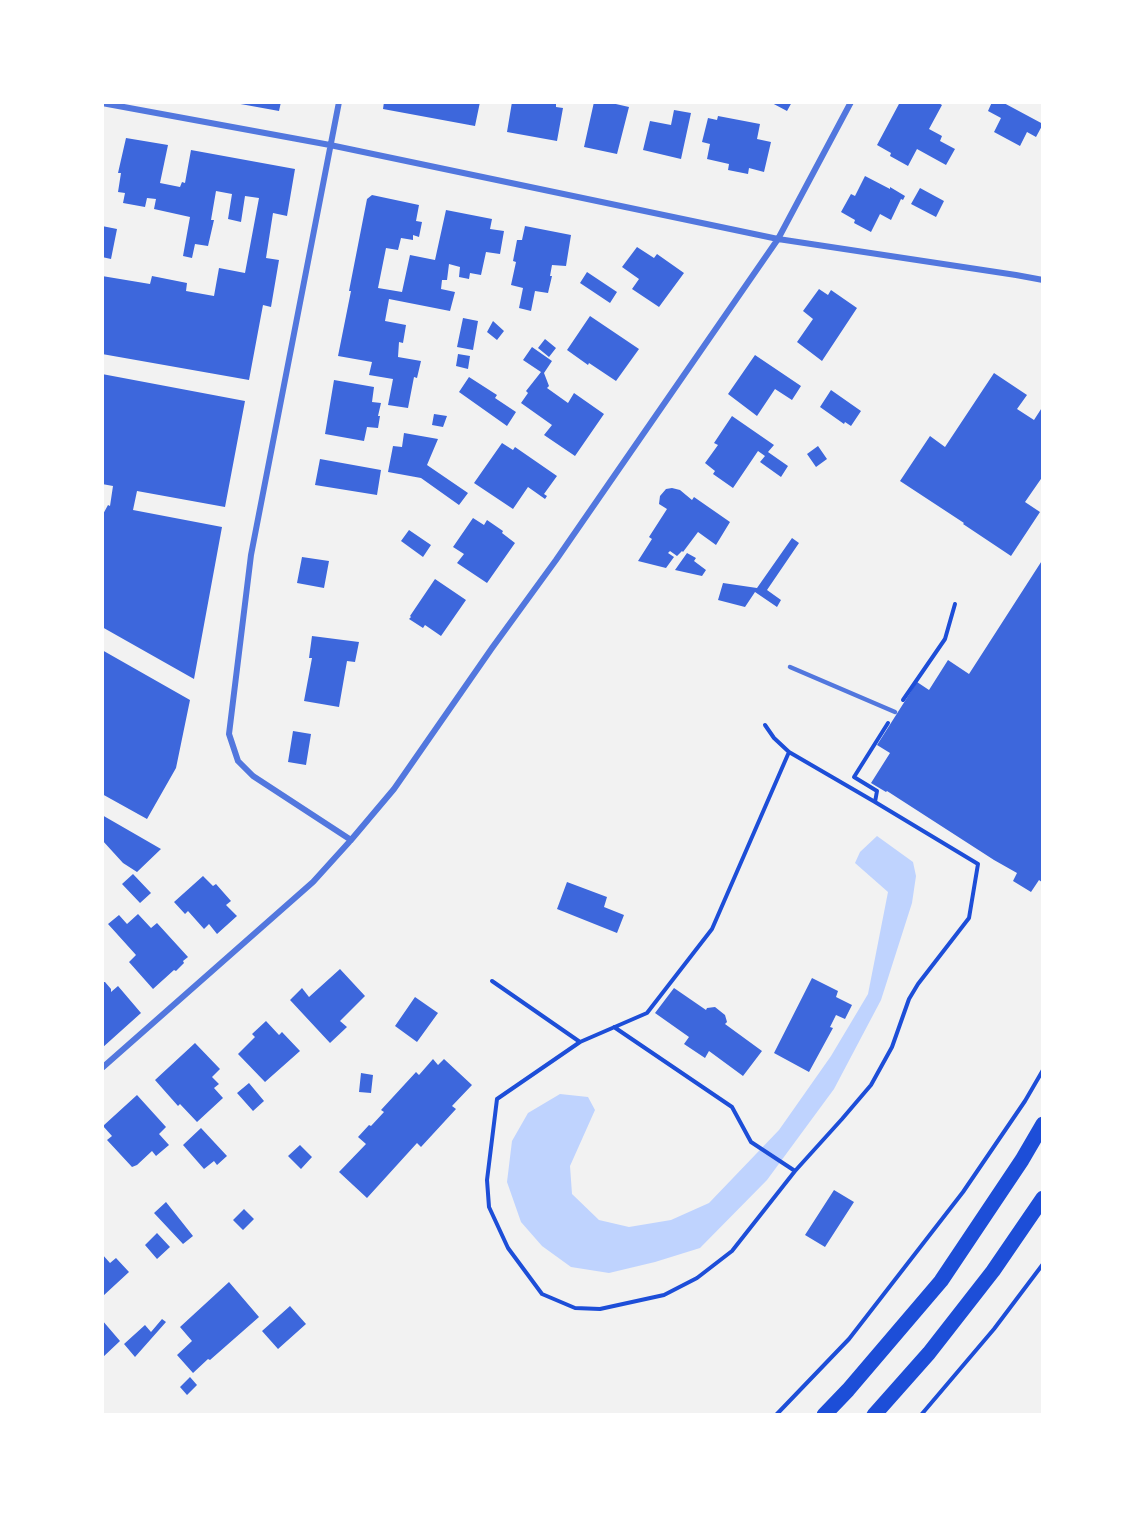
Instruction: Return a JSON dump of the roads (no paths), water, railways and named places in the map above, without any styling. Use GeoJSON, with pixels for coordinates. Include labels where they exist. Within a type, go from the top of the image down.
{"type":"FeatureCollection","features":[{"type":"Feature","properties":{"kind":"main road"},"geometry":{"type":"LineString","coordinates":[[824,1415],[941,1281],[1022,1160],[1043,1124]]}},
{"type":"Feature","properties":{"kind":"main road"},"geometry":{"type":"LineString","coordinates":[[874,1415],[929,1353],[993,1271],[1043,1198]]}},
{"type":"Feature","properties":{"kind":"street"},"geometry":{"type":"LineString","coordinates":[[339,102],[251,555],[229,734],[238,761],[253,776],[351,840]]}},
{"type":"Feature","properties":{"kind":"street"},"geometry":{"type":"LineString","coordinates":[[102,1068],[313,882],[394,789],[563,551],[778,239],[851,102]]}},
{"type":"Feature","properties":{"kind":"street"},"geometry":{"type":"LineString","coordinates":[[102,103],[330,145],[778,239],[1016,274],[1043,280]]}},
{"type":"Feature","properties":{"kind":"lane"},"geometry":{"type":"LineString","coordinates":[[790,667],[895,712]]}},
{"type":"Feature","properties":{"kind":"water"},"geometry":{"type":"Polygon","coordinates":[[[877,836],[913,862],[916,876],[912,903],[881,1000],[834,1089],[767,1180],[700,1248],[655,1262],[609,1273],[571,1267],[542,1246],[521,1222],[507,1182],[512,1141],[528,1113],[560,1094],[588,1097],[595,1110],[570,1166],[572,1194],[599,1220],[629,1227],[671,1220],[709,1203],[779,1130],[831,1056],[868,994],[888,892],[855,863],[860,852],[877,836]]]}}]}
